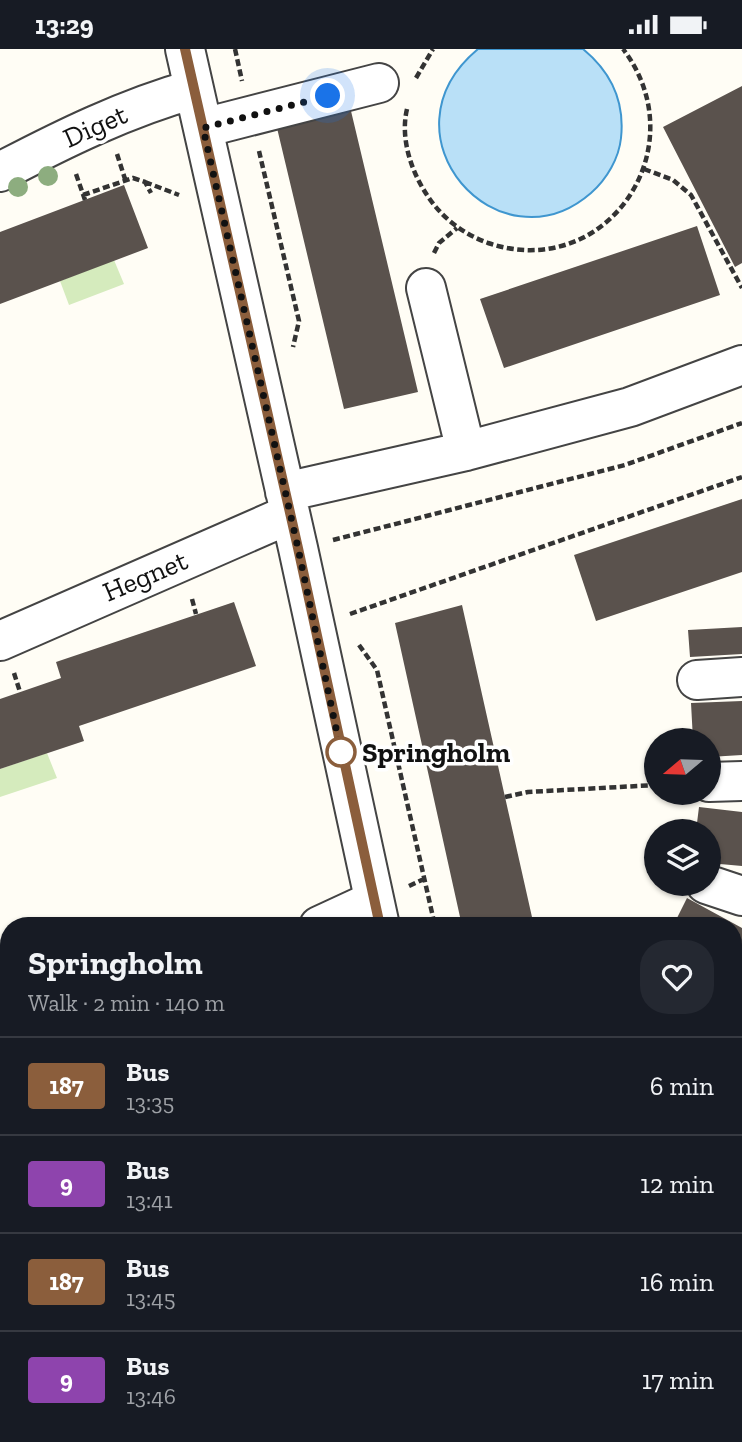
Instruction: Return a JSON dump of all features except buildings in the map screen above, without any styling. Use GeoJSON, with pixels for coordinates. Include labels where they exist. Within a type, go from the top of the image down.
{"type":"FeatureCollection","features":[{"type":"Feature","properties":{"kind":"street"},"geometry":{"type":"LineString","coordinates":[[185,49],[377,913],[359,917]]}},
{"type":"Feature","properties":{"kind":"street","name":"Diget"},"geometry":{"type":"LineString","coordinates":[[0,172],[45,148],[127,111],[194,89]]}},
{"type":"Feature","properties":{"kind":"street"},"geometry":{"type":"LineString","coordinates":[[203,128],[399,92]]}},
{"type":"Feature","properties":{"kind":"street"},"geometry":{"type":"LineString","coordinates":[[426,288],[466,451]]}},
{"type":"Feature","properties":{"kind":"street"},"geometry":{"type":"LineString","coordinates":[[291,518],[466,451],[630,407],[742,365]]}},
{"type":"Feature","properties":{"kind":"street","name":"Hegnet"},"geometry":{"type":"LineString","coordinates":[[0,641],[291,518]]}},
{"type":"Feature","properties":{"kind":"street"},"geometry":{"type":"LineString","coordinates":[[697,680],[742,677]]}},
{"type":"Feature","properties":{"kind":"street"},"geometry":{"type":"LineString","coordinates":[[721,782],[742,781]]}},
{"type":"Feature","properties":{"kind":"street"},"geometry":{"type":"LineString","coordinates":[[721,889],[742,896]]}},
{"type":"Feature","properties":{"kind":"path"},"geometry":{"type":"LineString","coordinates":[[433,49],[399,92],[405,117],[407,149],[416,179],[434,206],[457,227],[479,240],[502,248],[528,250],[552,248],[599,228],[625,202],[644,169],[651,135],[649,99],[636,67],[622,49]]}},
{"type":"Feature","properties":{"kind":"path"},"geometry":{"type":"LineString","coordinates":[[644,169],[673,180],[691,195],[742,288]]}},
{"type":"Feature","properties":{"kind":"path"},"geometry":{"type":"LineString","coordinates":[[83,194],[133,177],[145,182],[151,193]]}},
{"type":"Feature","properties":{"kind":"path"},"geometry":{"type":"LineString","coordinates":[[291,518],[625,465],[742,423]]}},
{"type":"Feature","properties":{"kind":"path"},"geometry":{"type":"LineString","coordinates":[[339,618],[742,477]]}},
{"type":"Feature","properties":{"kind":"path"},"geometry":{"type":"LineString","coordinates":[[505,797],[528,792],[644,786]]}},
{"type":"Feature","properties":{"kind":"green space"},"geometry":{"type":"Polygon","coordinates":[[[114,260],[124,284],[69,305],[60,281],[114,260]]]}},
{"type":"Feature","properties":{"kind":"green space"},"geometry":{"type":"Polygon","coordinates":[[[47,753],[57,778],[0,797],[0,769],[47,753]]]}},
{"type":"Feature","properties":{"kind":"water"},"geometry":{"type":"Polygon","coordinates":[[[478,49],[583,49],[601,67],[618,100],[621,138],[611,168],[591,193],[556,213],[520,216],[488,205],[461,183],[444,153],[439,119],[450,83],[478,49]]]}},
{"type":"Feature","properties":{"kind":"bus line","name":"187"},"geometry":{"type":"LineString","coordinates":[[185,49],[298,548],[377,917]]}},
{"type":"Feature","properties":{"kind":"place","name":"Springholm"},"geometry":{"type":"Point","coordinates":[341,752]}},
{"type":"Feature","properties":{"kind":"route"},"geometry":{"type":"LineString","coordinates":[[328,96],[203,128],[341,752]]}}]}
